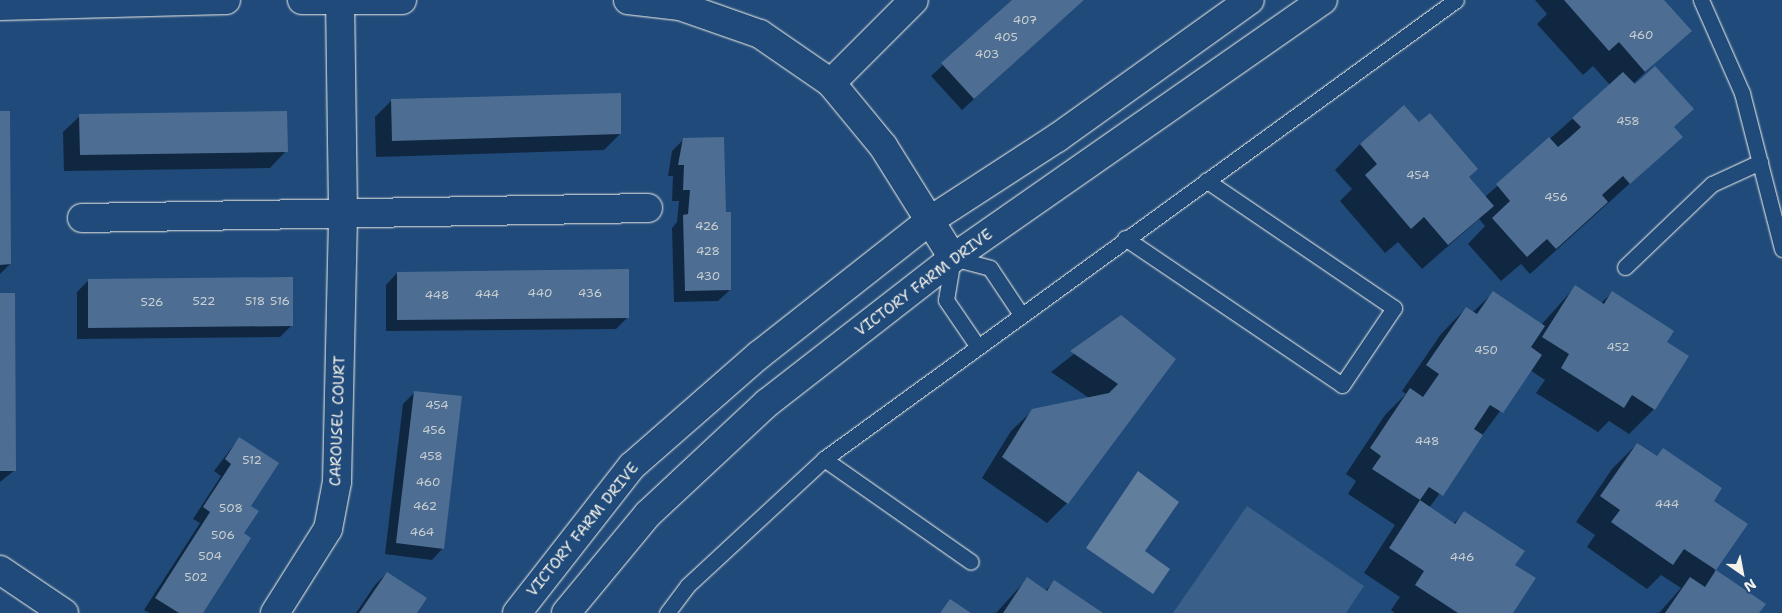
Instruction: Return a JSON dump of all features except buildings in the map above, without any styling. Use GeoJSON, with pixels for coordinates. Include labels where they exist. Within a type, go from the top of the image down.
{"type":"FeatureCollection","features":[{"type":"Feature","properties":{"kind":"street"},"geometry":{"type":"LineString","coordinates":[[0,6],[226,0]]}},
{"type":"Feature","properties":{"kind":"street"},"geometry":{"type":"LineString","coordinates":[[302,0],[402,0]]}},
{"type":"Feature","properties":{"kind":"street"},"geometry":{"type":"LineString","coordinates":[[628,0],[680,6],[760,34],[831,83],[884,146],[953,258]]}},
{"type":"Feature","properties":{"kind":"street"},"geometry":{"type":"LineString","coordinates":[[831,83],[914,0]]}},
{"type":"Feature","properties":{"kind":"street","name":"VICTORY FARM DRIVE"},"geometry":{"type":"LineString","coordinates":[[517,613],[632,466],[759,355],[929,221],[1057,138],[1250,0]]}},
{"type":"Feature","properties":{"kind":"street","name":"VICTORY FARM DRIVE"},"geometry":{"type":"LineString","coordinates":[[566,613],[648,514],[767,403],[953,258],[1323,0]]}},
{"type":"Feature","properties":{"kind":"street","name":"CAROUSEL COURT"},"geometry":{"type":"LineString","coordinates":[[275,613],[328,529],[337,482],[343,212],[340,1]]}},
{"type":"Feature","properties":{"kind":"street"},"geometry":{"type":"LineString","coordinates":[[82,218],[648,208]]}},
{"type":"Feature","properties":{"kind":"street"},"geometry":{"type":"LineString","coordinates":[[0,570],[64,613]]}},
{"type":"Feature","properties":{"kind":"lane"},"geometry":{"type":"LineString","coordinates":[[666,613],[686,586],[824,459],[976,344],[1456,0]]}},
{"type":"Feature","properties":{"kind":"lane"},"geometry":{"type":"LineString","coordinates":[[1701,0],[1742,93],[1782,249]]}},
{"type":"Feature","properties":{"kind":"lane"},"geometry":{"type":"LineString","coordinates":[[1625,268],[1712,184],[1760,162]]}},
{"type":"Feature","properties":{"kind":"lane"},"geometry":{"type":"LineString","coordinates":[[1125,238],[1342,385],[1394,308],[1206,180]]}},
{"type":"Feature","properties":{"kind":"lane"},"geometry":{"type":"LineString","coordinates":[[976,344],[946,300],[953,258],[990,268],[1020,313]]}},
{"type":"Feature","properties":{"kind":"lane"},"geometry":{"type":"LineString","coordinates":[[824,459],[971,562]]}},
{"type":"Feature","properties":{"kind":"shaded area"},"geometry":{"type":"Polygon","coordinates":[[[1138,471],[1179,502],[1145,551],[1170,569],[1153,594],[1086,548],[1138,471]]]}},
{"type":"Feature","properties":{"kind":"shaded area"},"geometry":{"type":"Polygon","coordinates":[[[1247,506],[1364,586],[1346,613],[1173,613],[1247,506]]]}}]}
